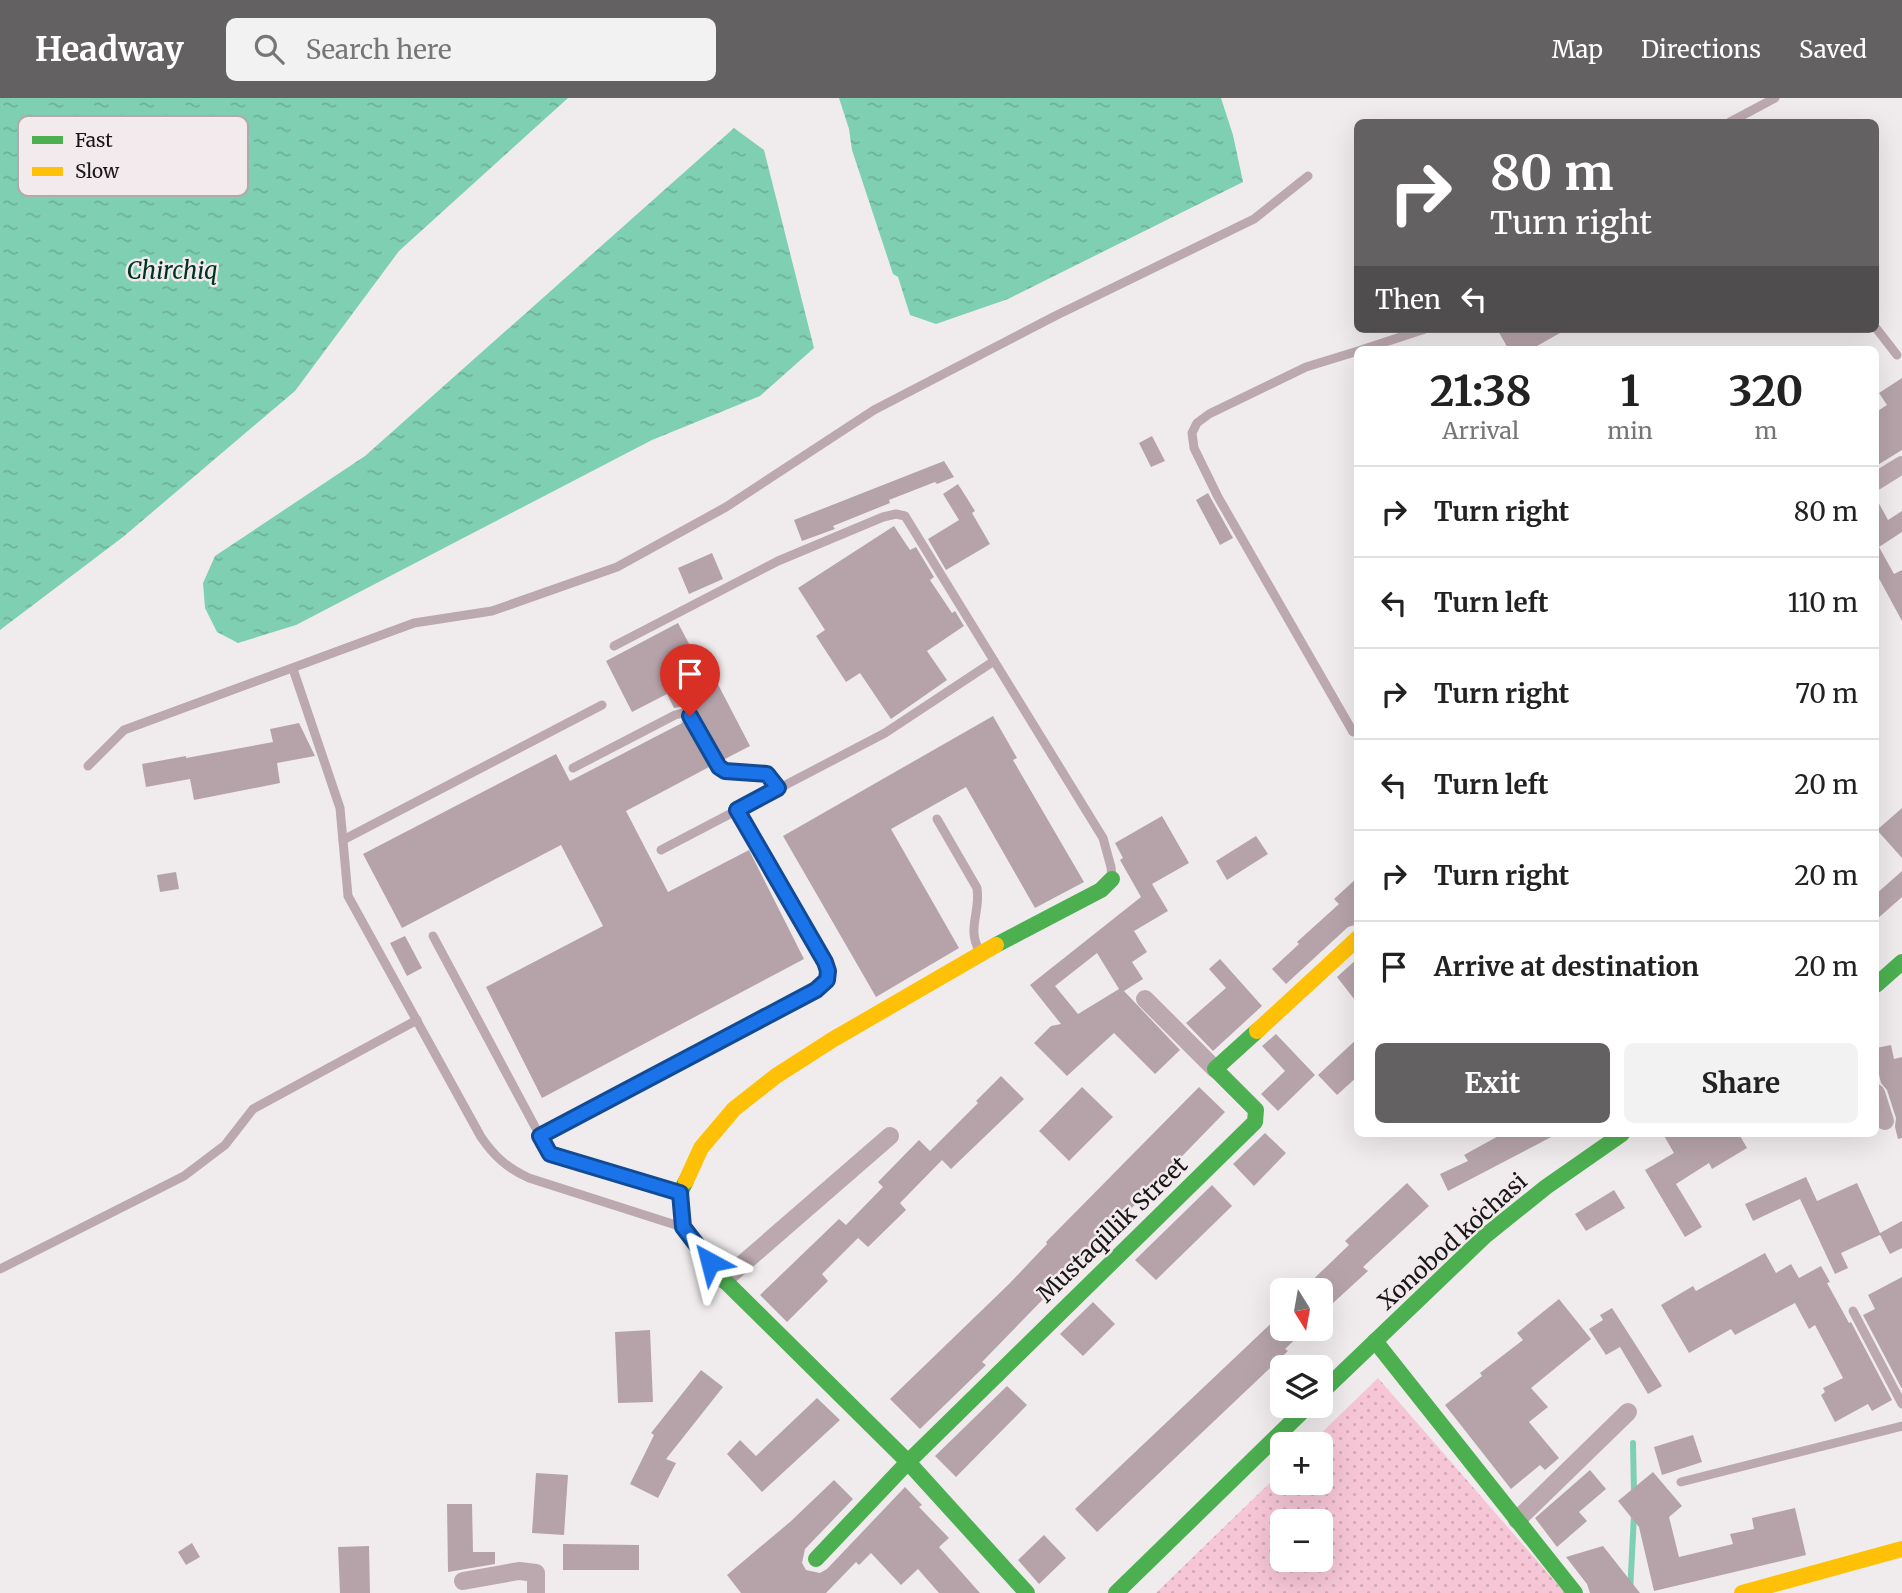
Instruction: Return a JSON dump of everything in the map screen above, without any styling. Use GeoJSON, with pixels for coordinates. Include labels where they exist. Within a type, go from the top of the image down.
{"type":"FeatureCollection","features":[{"type":"Feature","properties":{"kind":"street"},"geometry":{"type":"LineString","coordinates":[[1879,479],[1902,465]]}},
{"type":"Feature","properties":{"kind":"street"},"geometry":{"type":"LineString","coordinates":[[1027,1593],[908,1462],[724,1280],[683,1227],[680,1193],[701,1148],[734,1110],[776,1076],[981,953],[1101,890],[1112,879]]}},
{"type":"Feature","properties":{"kind":"street"},"geometry":{"type":"LineString","coordinates":[[1145,999],[1215,1069],[1354,942]]}},
{"type":"Feature","properties":{"kind":"street"},"geometry":{"type":"LineString","coordinates":[[1879,982],[1902,962]]}},
{"type":"Feature","properties":{"kind":"street","name":"Mustaqillik Street"},"geometry":{"type":"LineString","coordinates":[[816,1559],[908,1462],[1255,1122],[1256,1110],[1215,1069]]}},
{"type":"Feature","properties":{"kind":"street"},"geometry":{"type":"LineString","coordinates":[[1879,1103],[1885,1122]]}},
{"type":"Feature","properties":{"kind":"street"},"geometry":{"type":"LineString","coordinates":[[724,1280],[890,1136]]}},
{"type":"Feature","properties":{"kind":"street","name":"Xonobod koʻchasi"},"geometry":{"type":"LineString","coordinates":[[1333,1381],[1456,1263],[1516,1211],[1618,1137]]}},
{"type":"Feature","properties":{"kind":"street"},"geometry":{"type":"LineString","coordinates":[[1375,1341],[1575,1593]]}},
{"type":"Feature","properties":{"kind":"street"},"geometry":{"type":"LineString","coordinates":[[1517,1520],[1628,1412]]}},
{"type":"Feature","properties":{"kind":"street"},"geometry":{"type":"LineString","coordinates":[[1116,1593],[1296,1418]]}},
{"type":"Feature","properties":{"kind":"street"},"geometry":{"type":"LineString","coordinates":[[1741,1593],[1902,1549]]}},
{"type":"Feature","properties":{"kind":"street"},"geometry":{"type":"LineString","coordinates":[[463,1581],[519,1571],[536,1573],[536,1593]]}},
{"type":"Feature","properties":{"kind":"lane"},"geometry":{"type":"LineString","coordinates":[[1736,119],[1775,98]]}},
{"type":"Feature","properties":{"kind":"lane"},"geometry":{"type":"LineString","coordinates":[[88,766],[124,730],[414,623],[492,611],[617,567],[726,507],[874,410],[1055,316],[1254,219],[1308,176]]}},
{"type":"Feature","properties":{"kind":"lane"},"geometry":{"type":"LineString","coordinates":[[1879,332],[1897,355]]}},
{"type":"Feature","properties":{"kind":"lane"},"geometry":{"type":"LineString","coordinates":[[1375,346],[1413,333]]}},
{"type":"Feature","properties":{"kind":"lane"},"geometry":{"type":"LineString","coordinates":[[1353,732],[1218,497],[1194,448],[1192,433],[1197,423],[1209,414],[1306,367],[1354,353]]}},
{"type":"Feature","properties":{"kind":"lane"},"geometry":{"type":"LineString","coordinates":[[614,646],[778,561],[883,517],[896,514],[905,516],[1103,838],[1112,879]]}},
{"type":"Feature","properties":{"kind":"lane"},"geometry":{"type":"LineString","coordinates":[[661,850],[885,733],[995,661]]}},
{"type":"Feature","properties":{"kind":"lane"},"geometry":{"type":"LineString","coordinates":[[293,669],[340,808],[348,896],[493,1155],[513,1171],[529,1178],[683,1227]]}},
{"type":"Feature","properties":{"kind":"lane"},"geometry":{"type":"LineString","coordinates":[[343,840],[602,705]]}},
{"type":"Feature","properties":{"kind":"lane"},"geometry":{"type":"LineString","coordinates":[[573,768],[683,713],[694,720],[719,767],[725,771],[767,774],[778,788]]}},
{"type":"Feature","properties":{"kind":"lane"},"geometry":{"type":"LineString","coordinates":[[540,1136],[816,990],[827,980],[825,962],[737,810]]}},
{"type":"Feature","properties":{"kind":"lane"},"geometry":{"type":"LineString","coordinates":[[937,818],[977,888],[972,933],[981,953]]}},
{"type":"Feature","properties":{"kind":"lane"},"geometry":{"type":"LineString","coordinates":[[433,936],[550,1154],[680,1193]]}},
{"type":"Feature","properties":{"kind":"lane"},"geometry":{"type":"LineString","coordinates":[[0,1269],[184,1176],[225,1145],[253,1109],[417,1020]]}},
{"type":"Feature","properties":{"kind":"lane"},"geometry":{"type":"LineString","coordinates":[[1853,1311],[1902,1404]]}},
{"type":"Feature","properties":{"kind":"lane"},"geometry":{"type":"LineString","coordinates":[[1681,1482],[1902,1426]]}},
{"type":"Feature","properties":{"kind":"shaded area"},"geometry":{"type":"Polygon","coordinates":[[[1378,1378],[1565,1593],[1156,1593],[1270,1483],[1270,1495],[1333,1495],[1333,1432],[1322,1432],[1378,1378]]]}},
{"type":"Feature","properties":{"kind":"water","name":"Chirchiq"},"geometry":{"type":"Polygon","coordinates":[[[0,98],[568,98],[399,251],[295,391],[123,537],[0,630],[0,98]]]}},
{"type":"Feature","properties":{"kind":"water"},"geometry":{"type":"Polygon","coordinates":[[[839,98],[1221,98],[1233,135],[1243,182],[1008,299],[936,324],[910,315],[898,277],[893,274],[852,150],[849,129],[839,98]]]}},
{"type":"Feature","properties":{"kind":"water"},"geometry":{"type":"Polygon","coordinates":[[[734,128],[764,150],[814,348],[760,396],[652,440],[296,625],[238,643],[217,632],[205,608],[203,583],[215,556],[365,456],[734,128]]]}},
{"type":"Feature","properties":{"kind":"building"},"geometry":{"type":"Polygon","coordinates":[[[1499,333],[1560,333],[1537,346],[1507,346],[1499,333]]]}},
{"type":"Feature","properties":{"kind":"building"},"geometry":{"type":"Polygon","coordinates":[[[1902,378],[1902,450],[1879,464],[1879,410],[1887,405],[1879,393],[1902,378]]]}},
{"type":"Feature","properties":{"kind":"building"},"geometry":{"type":"Polygon","coordinates":[[[1152,436],[1165,461],[1151,467],[1139,443],[1152,436]]]}},
{"type":"Feature","properties":{"kind":"building"},"geometry":{"type":"Polygon","coordinates":[[[944,461],[954,477],[889,500],[890,503],[833,526],[835,529],[802,541],[794,520],[944,461]]]}},
{"type":"Feature","properties":{"kind":"building"},"geometry":{"type":"Polygon","coordinates":[[[958,484],[975,511],[972,513],[990,544],[946,570],[928,539],[959,520],[943,494],[958,484]]]}},
{"type":"Feature","properties":{"kind":"building"},"geometry":{"type":"Polygon","coordinates":[[[1208,493],[1233,538],[1220,545],[1196,500],[1208,493]]]}},
{"type":"Feature","properties":{"kind":"building"},"geometry":{"type":"Polygon","coordinates":[[[1879,504],[1888,520],[1902,511],[1902,532],[1879,547],[1879,504]]]}},
{"type":"Feature","properties":{"kind":"building"},"geometry":{"type":"Polygon","coordinates":[[[894,526],[910,550],[916,547],[934,577],[930,580],[964,626],[927,651],[947,680],[891,719],[860,673],[846,682],[816,636],[825,630],[798,588],[894,526]]]}},
{"type":"Feature","properties":{"kind":"building"},"geometry":{"type":"Polygon","coordinates":[[[1879,547],[1894,574],[1902,570],[1902,621],[1879,579],[1879,547]]]}},
{"type":"Feature","properties":{"kind":"building"},"geometry":{"type":"Polygon","coordinates":[[[712,553],[723,579],[689,594],[678,568],[712,553]]]}},
{"type":"Feature","properties":{"kind":"building"},"geometry":{"type":"Polygon","coordinates":[[[678,623],[704,672],[710,669],[750,746],[723,760],[700,716],[685,706],[674,708],[667,694],[632,712],[606,661],[678,623]]]}},
{"type":"Feature","properties":{"kind":"building"},"geometry":{"type":"Polygon","coordinates":[[[993,716],[1017,758],[1013,760],[1084,882],[1035,908],[966,787],[891,829],[959,948],[876,997],[783,836],[993,716]]]}},
{"type":"Feature","properties":{"kind":"building"},"geometry":{"type":"Polygon","coordinates":[[[680,721],[689,725],[711,766],[626,811],[668,892],[749,850],[804,959],[542,1098],[486,987],[603,926],[561,845],[402,928],[363,854],[556,754],[570,781],[682,723],[680,721]]]}},
{"type":"Feature","properties":{"kind":"building"},"geometry":{"type":"Polygon","coordinates":[[[299,723],[315,756],[277,763],[280,783],[194,800],[190,779],[146,787],[142,764],[273,742],[270,729],[299,723]]]}},
{"type":"Feature","properties":{"kind":"building"},"geometry":{"type":"Polygon","coordinates":[[[1902,808],[1902,858],[1879,832],[1879,828],[1902,808]]]}},
{"type":"Feature","properties":{"kind":"building"},"geometry":{"type":"Polygon","coordinates":[[[1162,816],[1189,863],[1152,884],[1168,911],[1134,931],[1147,952],[1132,962],[1143,979],[1124,991],[1180,1050],[1155,1074],[1114,1033],[1067,1076],[1034,1043],[1051,1026],[1061,1024],[1030,985],[1141,897],[1120,860],[1123,858],[1115,843],[1162,816]],[[1097,953],[1055,986],[1078,1014],[1119,989],[1097,953]]]}},
{"type":"Feature","properties":{"kind":"building"},"geometry":{"type":"Polygon","coordinates":[[[1256,836],[1268,854],[1227,880],[1216,861],[1256,836]]]}},
{"type":"Feature","properties":{"kind":"building"},"geometry":{"type":"Polygon","coordinates":[[[1902,871],[1902,897],[1879,917],[1879,891],[1902,871]]]}},
{"type":"Feature","properties":{"kind":"building"},"geometry":{"type":"Polygon","coordinates":[[[176,872],[179,889],[160,892],[157,875],[176,872]]]}},
{"type":"Feature","properties":{"kind":"building"},"geometry":{"type":"Polygon","coordinates":[[[1354,881],[1354,925],[1348,927],[1286,984],[1272,969],[1339,904],[1334,899],[1354,881]]]}},
{"type":"Feature","properties":{"kind":"building"},"geometry":{"type":"Polygon","coordinates":[[[405,936],[422,968],[407,976],[390,943],[405,936]]]}},
{"type":"Feature","properties":{"kind":"building"},"geometry":{"type":"Polygon","coordinates":[[[1220,959],[1262,1006],[1213,1051],[1186,1023],[1226,988],[1209,969],[1220,959]]]}},
{"type":"Feature","properties":{"kind":"building"},"geometry":{"type":"Polygon","coordinates":[[[1354,962],[1354,999],[1337,977],[1354,962]]]}},
{"type":"Feature","properties":{"kind":"building"},"geometry":{"type":"Polygon","coordinates":[[[1276,1034],[1315,1075],[1278,1111],[1261,1094],[1285,1071],[1262,1046],[1276,1034]]]}},
{"type":"Feature","properties":{"kind":"building"},"geometry":{"type":"Polygon","coordinates":[[[1354,1042],[1354,1080],[1337,1095],[1318,1075],[1354,1042]]]}},
{"type":"Feature","properties":{"kind":"building"},"geometry":{"type":"Polygon","coordinates":[[[1891,1045],[1894,1059],[1902,1057],[1902,1138],[1898,1139],[1896,1118],[1879,1075],[1879,1047],[1891,1045]]]}},
{"type":"Feature","properties":{"kind":"building"},"geometry":{"type":"Polygon","coordinates":[[[1001,1076],[1024,1099],[951,1169],[942,1160],[900,1203],[906,1210],[868,1247],[858,1238],[822,1274],[828,1281],[787,1322],[760,1295],[839,1219],[846,1225],[883,1187],[878,1182],[919,1140],[930,1151],[1001,1076]]]}},
{"type":"Feature","properties":{"kind":"building"},"geometry":{"type":"Polygon","coordinates":[[[1082,1087],[1113,1117],[1069,1161],[1039,1131],[1082,1087]]]}},
{"type":"Feature","properties":{"kind":"building"},"geometry":{"type":"Polygon","coordinates":[[[1199,1087],[1225,1112],[982,1362],[986,1365],[920,1429],[890,1399],[1009,1284],[1046,1242],[1199,1087]]]}},
{"type":"Feature","properties":{"kind":"building"},"geometry":{"type":"Polygon","coordinates":[[[1265,1133],[1286,1153],[1254,1186],[1233,1164],[1265,1133]]]}},
{"type":"Feature","properties":{"kind":"building"},"geometry":{"type":"Polygon","coordinates":[[[1497,1137],[1551,1137],[1448,1191],[1440,1174],[1468,1161],[1464,1155],[1497,1137]]]}},
{"type":"Feature","properties":{"kind":"building"},"geometry":{"type":"Polygon","coordinates":[[[1665,1137],[1741,1137],[1747,1148],[1712,1169],[1709,1163],[1676,1184],[1702,1227],[1685,1237],[1645,1170],[1674,1153],[1665,1137]]]}},
{"type":"Feature","properties":{"kind":"building"},"geometry":{"type":"Polygon","coordinates":[[[1806,1177],[1817,1201],[1857,1183],[1880,1233],[1902,1221],[1902,1248],[1890,1254],[1880,1235],[1841,1253],[1848,1268],[1835,1274],[1800,1199],[1753,1221],[1745,1204],[1806,1177]]]}},
{"type":"Feature","properties":{"kind":"building"},"geometry":{"type":"Polygon","coordinates":[[[1407,1183],[1429,1206],[1363,1267],[1368,1271],[1334,1302],[1334,1278],[1315,1278],[1349,1245],[1345,1241],[1407,1183]]]}},
{"type":"Feature","properties":{"kind":"building"},"geometry":{"type":"Polygon","coordinates":[[[1212,1185],[1232,1206],[1156,1280],[1135,1260],[1212,1185]]]}},
{"type":"Feature","properties":{"kind":"building"},"geometry":{"type":"Polygon","coordinates":[[[1614,1190],[1625,1208],[1586,1231],[1575,1214],[1614,1190]]]}},
{"type":"Feature","properties":{"kind":"building"},"geometry":{"type":"Polygon","coordinates":[[[1765,1253],[1776,1273],[1791,1264],[1799,1278],[1821,1266],[1830,1282],[1827,1283],[1892,1400],[1872,1411],[1868,1404],[1835,1422],[1821,1395],[1825,1392],[1823,1388],[1843,1378],[1815,1325],[1809,1329],[1795,1303],[1735,1335],[1731,1329],[1689,1353],[1661,1305],[1693,1286],[1696,1291],[1765,1253]]]}},
{"type":"Feature","properties":{"kind":"building"},"geometry":{"type":"Polygon","coordinates":[[[1902,1277],[1902,1389],[1863,1315],[1875,1309],[1868,1295],[1902,1277]]]}},
{"type":"Feature","properties":{"kind":"building"},"geometry":{"type":"Polygon","coordinates":[[[1559,1299],[1591,1339],[1531,1388],[1548,1407],[1529,1422],[1559,1458],[1545,1470],[1540,1465],[1511,1489],[1445,1405],[1482,1376],[1480,1373],[1523,1340],[1517,1333],[1559,1299]]]}},
{"type":"Feature","properties":{"kind":"building"},"geometry":{"type":"Polygon","coordinates":[[[1093,1302],[1115,1324],[1083,1356],[1060,1334],[1093,1302]]]}},
{"type":"Feature","properties":{"kind":"building"},"geometry":{"type":"Polygon","coordinates":[[[1612,1308],[1662,1386],[1648,1394],[1620,1347],[1606,1355],[1589,1329],[1603,1320],[1600,1315],[1612,1308]]]}},
{"type":"Feature","properties":{"kind":"building"},"geometry":{"type":"Polygon","coordinates":[[[1270,1324],[1270,1341],[1293,1341],[1285,1349],[1288,1351],[1284,1355],[1270,1355],[1270,1368],[1097,1532],[1075,1509],[1270,1324]]]}},
{"type":"Feature","properties":{"kind":"building"},"geometry":{"type":"Polygon","coordinates":[[[650,1330],[653,1402],[618,1403],[615,1332],[650,1330]]]}},
{"type":"Feature","properties":{"kind":"building"},"geometry":{"type":"Polygon","coordinates":[[[701,1370],[723,1387],[666,1459],[676,1463],[658,1498],[630,1484],[654,1435],[651,1433],[701,1370]]]}},
{"type":"Feature","properties":{"kind":"building"},"geometry":{"type":"Polygon","coordinates":[[[1007,1386],[1027,1405],[956,1477],[935,1456],[1007,1386]]]}},
{"type":"Feature","properties":{"kind":"building"},"geometry":{"type":"Polygon","coordinates":[[[817,1398],[840,1420],[762,1492],[727,1454],[740,1440],[756,1456],[817,1398]]]}},
{"type":"Feature","properties":{"kind":"building"},"geometry":{"type":"Polygon","coordinates":[[[1693,1435],[1702,1462],[1662,1475],[1654,1447],[1693,1435]]]}},
{"type":"Feature","properties":{"kind":"building"},"geometry":{"type":"Polygon","coordinates":[[[1590,1470],[1606,1489],[1579,1512],[1587,1521],[1557,1547],[1535,1518],[1590,1470]]]}},
{"type":"Feature","properties":{"kind":"building"},"geometry":{"type":"Polygon","coordinates":[[[1653,1472],[1682,1506],[1669,1517],[1679,1557],[1733,1544],[1730,1534],[1754,1529],[1752,1518],[1795,1508],[1806,1555],[1654,1591],[1639,1527],[1618,1501],[1653,1472]]]}},
{"type":"Feature","properties":{"kind":"building"},"geometry":{"type":"Polygon","coordinates":[[[536,1473],[568,1475],[564,1535],[532,1533],[536,1473]]]}},
{"type":"Feature","properties":{"kind":"building"},"geometry":{"type":"Polygon","coordinates":[[[834,1480],[853,1499],[805,1549],[802,1563],[806,1570],[820,1573],[827,1569],[905,1487],[922,1505],[919,1507],[949,1538],[939,1547],[980,1593],[939,1593],[918,1569],[901,1585],[871,1553],[859,1565],[856,1562],[826,1593],[741,1593],[727,1575],[790,1522],[834,1480]]]}},
{"type":"Feature","properties":{"kind":"building"},"geometry":{"type":"Polygon","coordinates":[[[447,1504],[472,1504],[473,1552],[495,1552],[495,1564],[448,1572],[447,1504]]]}},
{"type":"Feature","properties":{"kind":"building"},"geometry":{"type":"Polygon","coordinates":[[[1044,1535],[1066,1558],[1039,1584],[1018,1560],[1044,1535]]]}},
{"type":"Feature","properties":{"kind":"building"},"geometry":{"type":"Polygon","coordinates":[[[192,1543],[200,1557],[186,1565],[178,1552],[192,1543]]]}},
{"type":"Feature","properties":{"kind":"building"},"geometry":{"type":"Polygon","coordinates":[[[563,1544],[639,1545],[639,1570],[563,1570],[563,1544]]]}},
{"type":"Feature","properties":{"kind":"building"},"geometry":{"type":"Polygon","coordinates":[[[369,1546],[370,1593],[340,1593],[338,1547],[369,1546]]]}},
{"type":"Feature","properties":{"kind":"building"},"geometry":{"type":"Polygon","coordinates":[[[1603,1546],[1640,1593],[1590,1593],[1587,1584],[1566,1557],[1603,1546]]]}},
{"type":"Feature","properties":{"kind":"waterway"},"geometry":{"type":"LineString","coordinates":[[1633,1443],[1634,1493]]}},
{"type":"Feature","properties":{"kind":"waterway"},"geometry":{"type":"LineString","coordinates":[[1630,1593],[1634,1515]]}},
{"type":"Feature","properties":{"kind":"traffic: fast"},"geometry":{"type":"LineString","coordinates":[[996,945],[1101,890],[1112,879]]}},
{"type":"Feature","properties":{"kind":"traffic: fast"},"geometry":{"type":"LineString","coordinates":[[1879,982],[1902,962]]}},
{"type":"Feature","properties":{"kind":"traffic: fast"},"geometry":{"type":"LineString","coordinates":[[816,1559],[908,1462],[1255,1122],[1256,1110],[1215,1069],[1257,1031]]}},
{"type":"Feature","properties":{"kind":"traffic: fast"},"geometry":{"type":"LineString","coordinates":[[1333,1382],[1485,1236],[1546,1187],[1618,1137]]}},
{"type":"Feature","properties":{"kind":"traffic: fast"},"geometry":{"type":"LineString","coordinates":[[686,1181],[680,1193],[683,1227],[724,1280],[908,1462],[1027,1593]]}},
{"type":"Feature","properties":{"kind":"traffic: fast"},"geometry":{"type":"LineString","coordinates":[[1375,1341],[1575,1593]]}},
{"type":"Feature","properties":{"kind":"traffic: fast"},"geometry":{"type":"LineString","coordinates":[[1116,1593],[1296,1418]]}},
{"type":"Feature","properties":{"kind":"traffic: slow"},"geometry":{"type":"LineString","coordinates":[[1257,1031],[1354,942]]}},
{"type":"Feature","properties":{"kind":"traffic: slow"},"geometry":{"type":"LineString","coordinates":[[686,1181],[701,1148],[734,1109],[776,1076],[832,1040],[996,945]]}},
{"type":"Feature","properties":{"kind":"traffic: slow"},"geometry":{"type":"LineString","coordinates":[[1742,1593],[1902,1549]]}},
{"type":"Feature","properties":{"kind":"route"},"geometry":{"type":"LineString","coordinates":[[690,716],[719,767],[725,771],[767,774],[775,782],[778,788],[737,810],[825,962],[827,980],[816,990],[540,1136],[550,1154],[680,1193],[683,1227],[710,1262]]}}]}
